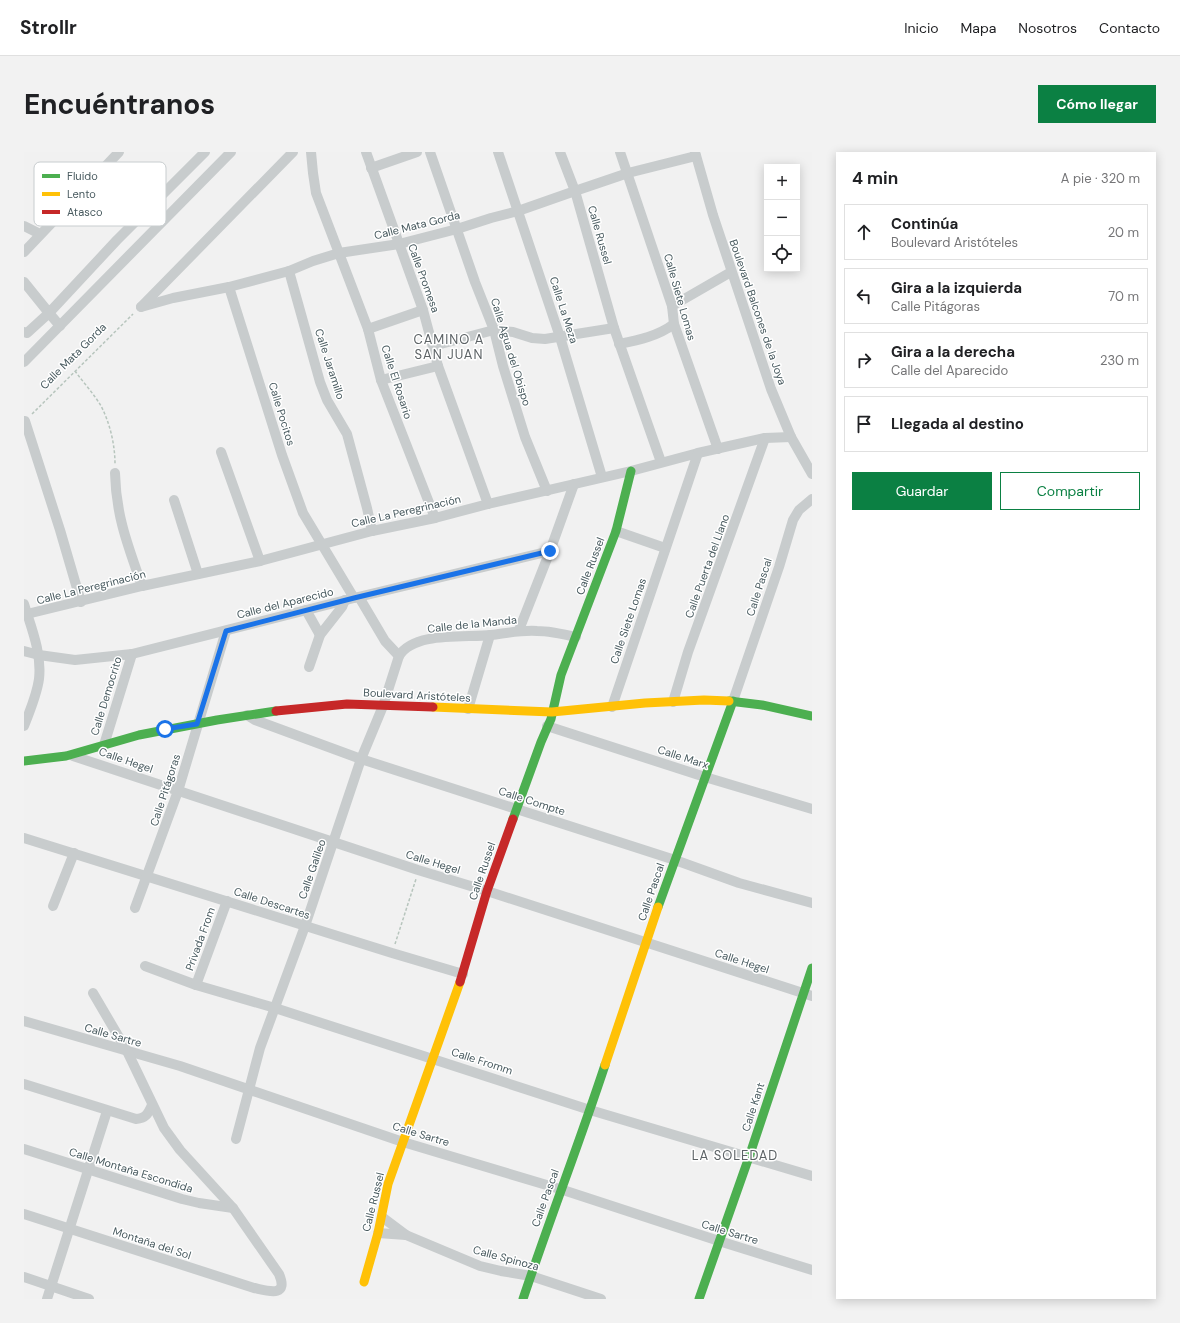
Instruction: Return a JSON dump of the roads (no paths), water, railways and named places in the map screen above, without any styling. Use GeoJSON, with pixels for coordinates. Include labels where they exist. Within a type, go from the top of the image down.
{"type":"FeatureCollection","features":[{"type":"Feature","properties":{"kind":"street"},"geometry":{"type":"LineString","coordinates":[[109,162],[119,152]]}},
{"type":"Feature","properties":{"kind":"street"},"geometry":{"type":"LineString","coordinates":[[166,192],[206,152]]}},
{"type":"Feature","properties":{"kind":"street"},"geometry":{"type":"LineString","coordinates":[[166,218],[231,152]]}},
{"type":"Feature","properties":{"kind":"street","name":"Calle Mata Gorda"},"geometry":{"type":"LineString","coordinates":[[293,152],[140,307],[191,294],[229,287],[289,271],[313,261],[339,253],[399,244],[457,229],[518,211],[628,173],[696,154]]}},
{"type":"Feature","properties":{"kind":"street","name":"Calle El Rosario"},"geometry":{"type":"LineString","coordinates":[[311,152],[316,193],[368,329],[382,380],[434,518]]}},
{"type":"Feature","properties":{"kind":"street","name":"Calle Promesa"},"geometry":{"type":"LineString","coordinates":[[366,152],[423,310],[438,366],[488,504]]}},
{"type":"Feature","properties":{"kind":"street"},"geometry":{"type":"LineString","coordinates":[[371,168],[417,152]]}},
{"type":"Feature","properties":{"kind":"street","name":"Calle Agua del Obispo"},"geometry":{"type":"LineString","coordinates":[[430,152],[494,330],[502,366],[525,437],[547,491]]}},
{"type":"Feature","properties":{"kind":"street","name":"Calle La Meza"},"geometry":{"type":"LineString","coordinates":[[498,152],[560,338],[602,477]]}},
{"type":"Feature","properties":{"kind":"street","name":"Calle Russel"},"geometry":{"type":"LineString","coordinates":[[560,152],[575,191],[619,344],[661,462]]}},
{"type":"Feature","properties":{"kind":"street","name":"Calle Siete Lomas"},"geometry":{"type":"LineString","coordinates":[[620,152],[672,306],[674,324],[718,449]]}},
{"type":"Feature","properties":{"kind":"street","name":"Boulevard Balcones de la Joya"},"geometry":{"type":"LineString","coordinates":[[696,154],[731,272],[771,389],[791,437],[812,474]]}},
{"type":"Feature","properties":{"kind":"street"},"geometry":{"type":"LineString","coordinates":[[24,226],[40,234]]}},
{"type":"Feature","properties":{"kind":"street"},"geometry":{"type":"LineString","coordinates":[[24,252],[48,226]]}},
{"type":"Feature","properties":{"kind":"street"},"geometry":{"type":"LineString","coordinates":[[24,332],[28,332],[49,313],[131,226]]}},
{"type":"Feature","properties":{"kind":"street"},"geometry":{"type":"LineString","coordinates":[[24,362],[158,226]]}},
{"type":"Feature","properties":{"kind":"street","name":"Calle Jaramillo"},"geometry":{"type":"LineString","coordinates":[[289,271],[327,400],[347,434],[372,531]]}},
{"type":"Feature","properties":{"kind":"street"},"geometry":{"type":"LineString","coordinates":[[672,306],[731,272]]}},
{"type":"Feature","properties":{"kind":"street"},"geometry":{"type":"LineString","coordinates":[[24,282],[60,326]]}},
{"type":"Feature","properties":{"kind":"street","name":"Calle Pocitos"},"geometry":{"type":"LineString","coordinates":[[229,287],[289,477],[304,513],[322,544]]}},
{"type":"Feature","properties":{"kind":"street"},"geometry":{"type":"LineString","coordinates":[[368,329],[423,310]]}},
{"type":"Feature","properties":{"kind":"street"},"geometry":{"type":"LineString","coordinates":[[619,344],[657,334],[674,324]]}},
{"type":"Feature","properties":{"kind":"street"},"geometry":{"type":"LineString","coordinates":[[433,346],[494,330],[513,332],[532,338],[545,339],[560,338],[614,328]]}},
{"type":"Feature","properties":{"kind":"street"},"geometry":{"type":"LineString","coordinates":[[382,380],[438,366]]}},
{"type":"Feature","properties":{"kind":"street"},"geometry":{"type":"LineString","coordinates":[[25,421],[82,602]]}},
{"type":"Feature","properties":{"kind":"street","name":"Calle La Peregrinación"},"geometry":{"type":"LineString","coordinates":[[27,614],[82,602],[142,586],[260,561],[372,531],[434,518],[631,471],[698,453],[765,438],[791,437]]}},
{"type":"Feature","properties":{"kind":"street","name":"Calle Puerta del Llano"},"geometry":{"type":"LineString","coordinates":[[673,702],[688,652],[765,438]]}},
{"type":"Feature","properties":{"kind":"street"},"geometry":{"type":"LineString","coordinates":[[221,452],[260,561]]}},
{"type":"Feature","properties":{"kind":"street","name":"Calle Siete Lomas"},"geometry":{"type":"LineString","coordinates":[[612,707],[698,453]]}},
{"type":"Feature","properties":{"kind":"street","name":"Calle Russel"},"geometry":{"type":"LineString","coordinates":[[364,1282],[382,1217],[388,1184],[463,974],[487,891],[548,726],[561,676],[616,531],[631,471]]}},
{"type":"Feature","properties":{"kind":"street"},"geometry":{"type":"LineString","coordinates":[[115,473],[115,493],[124,537],[142,586]]}},
{"type":"Feature","properties":{"kind":"street"},"geometry":{"type":"LineString","coordinates":[[520,630],[574,484]]}},
{"type":"Feature","properties":{"kind":"street","name":"Calle Pascal"},"geometry":{"type":"LineString","coordinates":[[523,1299],[542,1240],[590,1110],[674,860],[733,702],[779,567],[792,520],[799,510],[812,499]]}},
{"type":"Feature","properties":{"kind":"street"},"geometry":{"type":"LineString","coordinates":[[174,500],[198,574]]}},
{"type":"Feature","properties":{"kind":"street"},"geometry":{"type":"LineString","coordinates":[[616,531],[666,548]]}},
{"type":"Feature","properties":{"kind":"street"},"geometry":{"type":"LineString","coordinates":[[322,544],[353,598],[385,641],[399,656]]}},
{"type":"Feature","properties":{"kind":"street","name":"Calle del Aparecido"},"geometry":{"type":"LineString","coordinates":[[24,651],[39,655],[75,660],[132,654],[353,598],[550,551]]}},
{"type":"Feature","properties":{"kind":"street"},"geometry":{"type":"LineString","coordinates":[[309,667],[320,635],[342,607],[353,598]]}},
{"type":"Feature","properties":{"kind":"street"},"geometry":{"type":"LineString","coordinates":[[24,604],[39,655],[39,679],[34,699],[24,726]]}},
{"type":"Feature","properties":{"kind":"street"},"geometry":{"type":"LineString","coordinates":[[306,610],[320,635]]}},
{"type":"Feature","properties":{"kind":"street","name":"Calle de la Manda"},"geometry":{"type":"LineString","coordinates":[[399,656],[402,650],[409,645],[451,636],[490,636],[520,630],[538,631],[576,637]]}},
{"type":"Feature","properties":{"kind":"street","name":"Calle Pitágoras"},"geometry":{"type":"LineString","coordinates":[[135,908],[178,791],[226,631]]}},
{"type":"Feature","properties":{"kind":"street"},"geometry":{"type":"LineString","coordinates":[[468,709],[490,636]]}},
{"type":"Feature","properties":{"kind":"street","name":"Calle Democrito"},"geometry":{"type":"LineString","coordinates":[[104,745],[132,654]]}},
{"type":"Feature","properties":{"kind":"street","name":"Calle Galileo"},"geometry":{"type":"LineString","coordinates":[[236,1139],[260,1048],[305,926],[361,759],[383,706],[399,656]]}},
{"type":"Feature","properties":{"kind":"street","name":"Boulevard Aristóteles"},"geometry":{"type":"LineString","coordinates":[[24,761],[72,755],[130,737],[247,715],[296,708],[347,704],[552,712],[704,700],[762,705],[812,716]]}},
{"type":"Feature","properties":{"kind":"street","name":"Calle Compte"},"geometry":{"type":"LineString","coordinates":[[247,715],[255,720],[361,759],[517,808],[739,883],[812,903]]}},
{"type":"Feature","properties":{"kind":"street","name":"Calle Marx"},"geometry":{"type":"LineString","coordinates":[[548,726],[705,777],[812,809]]}},
{"type":"Feature","properties":{"kind":"street","name":"Calle Hegel"},"geometry":{"type":"LineString","coordinates":[[72,755],[418,870],[807,995]]}},
{"type":"Feature","properties":{"kind":"street","name":"Calle Descartes"},"geometry":{"type":"LineString","coordinates":[[24,838],[463,974]]}},
{"type":"Feature","properties":{"kind":"street"},"geometry":{"type":"LineString","coordinates":[[53,906],[74,853]]}},
{"type":"Feature","properties":{"kind":"street","name":"Privada From"},"geometry":{"type":"LineString","coordinates":[[196,985],[227,901]]}},
{"type":"Feature","properties":{"kind":"street","name":"Calle Fromm"},"geometry":{"type":"LineString","coordinates":[[145,966],[196,985],[434,1058],[590,1110],[812,1176]]}},
{"type":"Feature","properties":{"kind":"street","name":"Calle Kant"},"geometry":{"type":"LineString","coordinates":[[699,1299],[807,995],[812,968]]}},
{"type":"Feature","properties":{"kind":"street"},"geometry":{"type":"LineString","coordinates":[[93,992],[127,1051],[164,1128],[180,1150],[233,1208]]}},
{"type":"Feature","properties":{"kind":"street","name":"Calle Sartre"},"geometry":{"type":"LineString","coordinates":[[24,1021],[180,1066],[403,1142],[812,1270]]}},
{"type":"Feature","properties":{"kind":"street"},"geometry":{"type":"LineString","coordinates":[[24,1084],[136,1119],[147,1116],[152,1105]]}},
{"type":"Feature","properties":{"kind":"street"},"geometry":{"type":"LineString","coordinates":[[47,1299],[107,1111]]}},
{"type":"Feature","properties":{"kind":"street","name":"Calle Montaña Escondida"},"geometry":{"type":"LineString","coordinates":[[24,1149],[199,1203],[233,1208]]}},
{"type":"Feature","properties":{"kind":"street","name":"Montaña del Sol"},"geometry":{"type":"LineString","coordinates":[[24,1214],[233,1282],[274,1292],[280,1290],[282,1280],[279,1274],[233,1208]]}},
{"type":"Feature","properties":{"kind":"street","name":"Calle Spinoza"},"geometry":{"type":"LineString","coordinates":[[382,1217],[406,1235],[480,1266],[530,1276],[601,1299]]}},
{"type":"Feature","properties":{"kind":"street","name":"Calle Spinoza"},"geometry":{"type":"LineString","coordinates":[[378,1233],[406,1235]]}},
{"type":"Feature","properties":{"kind":"street"},"geometry":{"type":"LineString","coordinates":[[24,1277],[89,1299]]}},
{"type":"Feature","properties":{"kind":"district","name":"CAMINO A SAN JUAN"},"geometry":{"type":"Point","coordinates":[449,346]}},
{"type":"Feature","properties":{"kind":"district","name":"LA SOLEDAD"},"geometry":{"type":"Point","coordinates":[735,1155]}}]}
